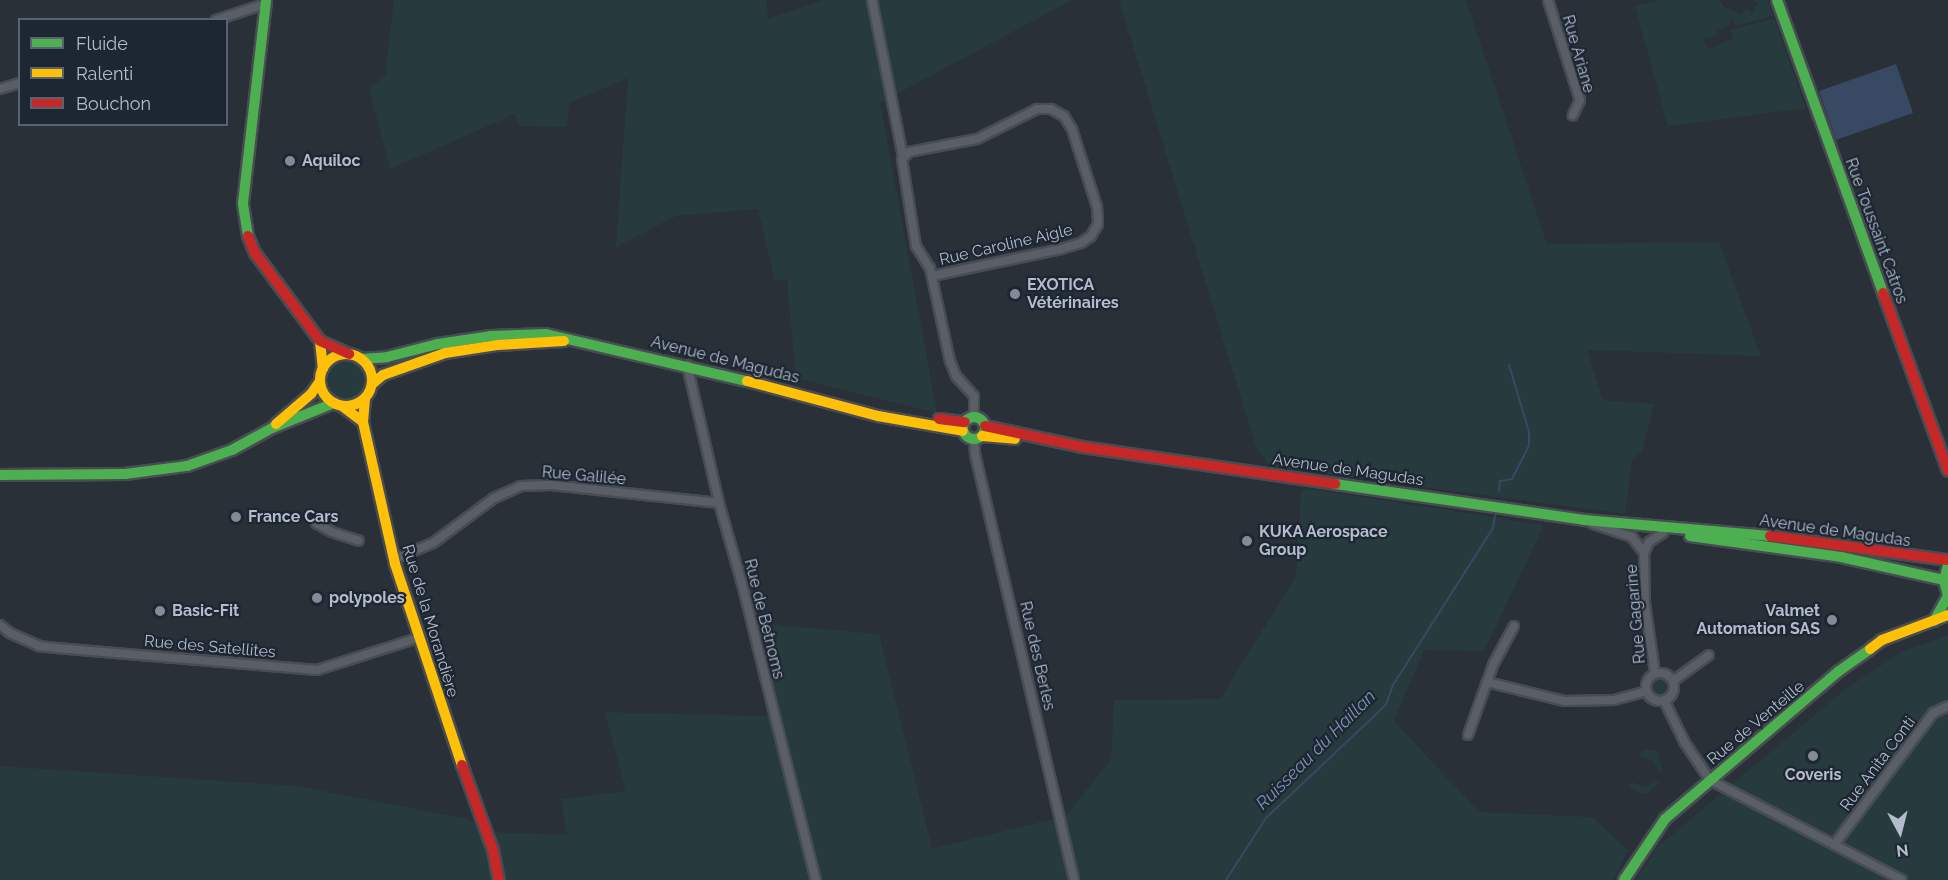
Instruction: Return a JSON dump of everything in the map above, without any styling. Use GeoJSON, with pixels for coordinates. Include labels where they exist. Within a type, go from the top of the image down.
{"type":"FeatureCollection","features":[{"type":"Feature","properties":{"kind":"main road","name":"Rue Toussaint Catros"},"geometry":{"type":"LineString","coordinates":[[1777,0],[1948,471]]}},
{"type":"Feature","properties":{"kind":"main road"},"geometry":{"type":"LineString","coordinates":[[0,475],[30,477],[125,474],[186,466],[232,450],[272,428],[338,405],[351,406],[365,399],[372,384],[371,370],[361,358],[320,341],[255,254],[244,221],[243,203],[266,2]]}},
{"type":"Feature","properties":{"kind":"main road","name":"Avenue de Magudas"},"geometry":{"type":"LineString","coordinates":[[361,358],[387,357],[458,340],[518,333],[546,334],[687,365],[878,416],[967,423]]}},
{"type":"Feature","properties":{"kind":"main road"},"geometry":{"type":"LineString","coordinates":[[272,428],[311,394],[320,381],[323,369],[320,341]]}},
{"type":"Feature","properties":{"kind":"main road","name":"Avenue de Magudas"},"geometry":{"type":"LineString","coordinates":[[372,384],[384,375],[409,364],[445,353],[498,345],[575,341]]}},
{"type":"Feature","properties":{"kind":"main road"},"geometry":{"type":"LineString","coordinates":[[323,369],[334,357],[349,354]]}},
{"type":"Feature","properties":{"kind":"main road"},"geometry":{"type":"LineString","coordinates":[[320,381],[324,394],[363,422]]}},
{"type":"Feature","properties":{"kind":"main road","name":"Rue de la Morandière"},"geometry":{"type":"LineString","coordinates":[[365,399],[363,422],[394,559],[418,638],[482,826],[493,850],[494,865],[499,880]]}},
{"type":"Feature","properties":{"kind":"main road"},"geometry":{"type":"LineString","coordinates":[[981,420],[980,434],[967,437],[967,423],[981,420]]}},
{"type":"Feature","properties":{"kind":"main road","name":"Avenue de Magudas"},"geometry":{"type":"LineString","coordinates":[[980,434],[1610,523],[1623,528],[1841,557],[1923,573],[1944,580]]}},
{"type":"Feature","properties":{"kind":"main road"},"geometry":{"type":"LineString","coordinates":[[0,483],[30,477]]}},
{"type":"Feature","properties":{"kind":"main road","name":"Avenue de Magudas"},"geometry":{"type":"LineString","coordinates":[[1610,523],[1623,521],[1737,532],[1948,560]]}},
{"type":"Feature","properties":{"kind":"main road"},"geometry":{"type":"LineString","coordinates":[[1934,621],[1948,596],[1944,580],[1948,565]]}},
{"type":"Feature","properties":{"kind":"main road","name":"Rue de Venteille"},"geometry":{"type":"LineString","coordinates":[[1624,880],[1665,819],[1867,650],[1882,640],[1948,615]]}},
{"type":"Feature","properties":{"kind":"street"},"geometry":{"type":"LineString","coordinates":[[872,0],[903,157]]}},
{"type":"Feature","properties":{"kind":"street","name":"Rue Ariane"},"geometry":{"type":"LineString","coordinates":[[1548,0],[1580,100],[1573,115]]}},
{"type":"Feature","properties":{"kind":"street"},"geometry":{"type":"LineString","coordinates":[[222,18],[266,2]]}},
{"type":"Feature","properties":{"kind":"street"},"geometry":{"type":"LineString","coordinates":[[0,89],[18,84]]}},
{"type":"Feature","properties":{"kind":"street","name":"Rue Caroline Aigle"},"geometry":{"type":"LineString","coordinates":[[932,276],[993,265],[1081,243],[1095,231],[1098,224],[1097,207],[1072,129],[1064,116],[1051,109],[1037,109],[977,139],[909,152],[903,157],[903,170],[916,246],[932,276],[950,361],[956,376],[974,396],[967,423]]}},
{"type":"Feature","properties":{"kind":"street","name":"Rue de Betnoms"},"geometry":{"type":"LineString","coordinates":[[687,365],[719,503],[741,580],[816,880]]}},
{"type":"Feature","properties":{"kind":"street","name":"Rue des Berles"},"geometry":{"type":"LineString","coordinates":[[980,434],[975,454],[1074,880]]}},
{"type":"Feature","properties":{"kind":"street","name":"Rue Galilée"},"geometry":{"type":"LineString","coordinates":[[394,559],[433,543],[494,498],[521,486],[551,485],[719,503]]}},
{"type":"Feature","properties":{"kind":"street","name":"Rue Gagarine"},"geometry":{"type":"LineString","coordinates":[[1584,520],[1632,537],[1644,553]]}},
{"type":"Feature","properties":{"kind":"street"},"geometry":{"type":"LineString","coordinates":[[316,523],[332,532],[359,541]]}},
{"type":"Feature","properties":{"kind":"street","name":"Rue Gagarine"},"geometry":{"type":"LineString","coordinates":[[1655,673],[1645,603],[1644,553],[1649,542],[1663,532]]}},
{"type":"Feature","properties":{"kind":"street","name":"Rue des Satellites"},"geometry":{"type":"LineString","coordinates":[[0,625],[10,633],[39,646],[317,670],[418,638]]}},
{"type":"Feature","properties":{"kind":"street"},"geometry":{"type":"LineString","coordinates":[[1468,735],[1498,655],[1514,626]]}},
{"type":"Feature","properties":{"kind":"street"},"geometry":{"type":"LineString","coordinates":[[1673,681],[1709,655]]}},
{"type":"Feature","properties":{"kind":"street"},"geometry":{"type":"LineString","coordinates":[[1655,673],[1664,673],[1673,681],[1673,693],[1664,700],[1651,698],[1647,691],[1648,679],[1655,673]]}},
{"type":"Feature","properties":{"kind":"street"},"geometry":{"type":"LineString","coordinates":[[1487,682],[1564,701],[1614,700],[1647,691]]}},
{"type":"Feature","properties":{"kind":"street"},"geometry":{"type":"LineString","coordinates":[[1664,700],[1685,743],[1710,780],[1902,880]]}},
{"type":"Feature","properties":{"kind":"street","name":"Rue Anita Conti"},"geometry":{"type":"LineString","coordinates":[[1834,845],[1933,713],[1948,706]]}},
{"type":"Feature","properties":{"kind":"green space"},"geometry":{"type":"Polygon","coordinates":[[[394,0],[766,0],[768,19],[824,0],[1072,0],[880,103],[937,413],[796,378],[787,280],[775,281],[758,209],[676,216],[616,247],[628,78],[569,103],[567,127],[520,126],[515,114],[390,169],[369,88],[385,76],[394,0]]]}},
{"type":"Feature","properties":{"kind":"green space"},"geometry":{"type":"Polygon","coordinates":[[[1119,0],[1466,0],[1547,244],[1719,242],[1761,356],[1587,350],[1603,400],[1654,404],[1643,449],[1632,459],[1625,514],[1269,466],[1256,447],[1119,0]]]}},
{"type":"Feature","properties":{"kind":"green space"},"geometry":{"type":"Polygon","coordinates":[[[1661,0],[1720,0],[1723,6],[1741,15],[1746,8],[1753,12],[1758,4],[1754,0],[1767,0],[1773,16],[1735,26],[1732,18],[1728,26],[1716,31],[1718,36],[1703,39],[1707,48],[1713,48],[1733,38],[1730,30],[1774,18],[1806,108],[1668,126],[1635,6],[1661,0]]]}},
{"type":"Feature","properties":{"kind":"green space"},"geometry":{"type":"Polygon","coordinates":[[[347,361],[354,362],[360,367],[365,373],[365,387],[360,393],[354,398],[347,399],[340,398],[334,393],[329,387],[328,380],[329,373],[334,367],[340,362],[347,361]]]}},
{"type":"Feature","properties":{"kind":"green space"},"geometry":{"type":"Polygon","coordinates":[[[1304,488],[1544,525],[1484,651],[1424,650],[1394,721],[1479,812],[1592,817],[1628,850],[1614,880],[0,880],[0,766],[297,786],[468,819],[494,832],[567,835],[561,799],[626,791],[605,712],[766,716],[767,624],[879,634],[932,849],[1066,816],[1111,759],[1114,700],[1220,699],[1296,576],[1301,494],[1304,488]]]}},
{"type":"Feature","properties":{"kind":"green space"},"geometry":{"type":"Polygon","coordinates":[[[1948,635],[1948,880],[1636,880],[1656,848],[1847,688],[1901,652],[1948,635]]]}},
{"type":"Feature","properties":{"kind":"green space"},"geometry":{"type":"Polygon","coordinates":[[[1660,677],[1667,680],[1670,687],[1667,694],[1660,697],[1653,694],[1650,687],[1653,680],[1660,677]]]}},
{"type":"Feature","properties":{"kind":"green space"},"geometry":{"type":"Polygon","coordinates":[[[1644,749],[1657,751],[1663,773],[1659,772],[1653,760],[1638,757],[1644,749]]]}},
{"type":"Feature","properties":{"kind":"green space"},"geometry":{"type":"Polygon","coordinates":[[[1656,781],[1659,783],[1649,793],[1639,793],[1630,787],[1631,782],[1646,787],[1656,781]]]}},
{"type":"Feature","properties":{"kind":"water"},"geometry":{"type":"Polygon","coordinates":[[[1896,64],[1913,113],[1836,140],[1819,91],[1896,64]]]}},
{"type":"Feature","properties":{"kind":"waterway","name":"Ruisseau du Haillan"},"geometry":{"type":"LineString","coordinates":[[1499,491],[1500,481],[1512,479],[1529,445],[1529,432],[1509,365]]}},
{"type":"Feature","properties":{"kind":"waterway","name":"Ruisseau du Haillan"},"geometry":{"type":"LineString","coordinates":[[1226,880],[1266,818],[1386,705],[1393,685],[1493,528],[1495,515]]}},
{"type":"Feature","properties":{"kind":"traffic: fast"},"geometry":{"type":"LineString","coordinates":[[248,236],[243,203],[266,0]]}},
{"type":"Feature","properties":{"kind":"traffic: fast"},"geometry":{"type":"LineString","coordinates":[[1777,0],[1883,293]]}},
{"type":"Feature","properties":{"kind":"traffic: fast"},"geometry":{"type":"LineString","coordinates":[[361,359],[387,357],[438,344],[491,336],[546,334],[747,381]]}},
{"type":"Feature","properties":{"kind":"traffic: fast"},"geometry":{"type":"LineString","coordinates":[[0,475],[125,474],[187,466],[232,450],[272,428],[334,403]]}},
{"type":"Feature","properties":{"kind":"traffic: fast"},"geometry":{"type":"LineString","coordinates":[[974,417],[982,420],[985,428],[982,436],[974,439],[966,436],[963,428],[966,420],[974,417]]}},
{"type":"Feature","properties":{"kind":"traffic: fast"},"geometry":{"type":"LineString","coordinates":[[1335,484],[1584,520],[1770,536]]}},
{"type":"Feature","properties":{"kind":"traffic: fast"},"geometry":{"type":"LineString","coordinates":[[1690,536],[1841,557],[1944,580]]}},
{"type":"Feature","properties":{"kind":"traffic: fast"},"geometry":{"type":"LineString","coordinates":[[1948,565],[1944,580],[1948,596]]}},
{"type":"Feature","properties":{"kind":"traffic: fast"},"geometry":{"type":"LineString","coordinates":[[1934,621],[1948,596]]}},
{"type":"Feature","properties":{"kind":"traffic: fast"},"geometry":{"type":"LineString","coordinates":[[1624,880],[1665,819],[1839,671],[1870,649]]}},
{"type":"Feature","properties":{"kind":"traffic: slow"},"geometry":{"type":"LineString","coordinates":[[320,341],[323,369]]}},
{"type":"Feature","properties":{"kind":"traffic: slow"},"geometry":{"type":"LineString","coordinates":[[372,384],[383,375],[445,353],[498,345],[564,341]]}},
{"type":"Feature","properties":{"kind":"traffic: slow"},"geometry":{"type":"LineString","coordinates":[[341,354],[351,354],[361,358],[368,365],[372,380],[368,395],[361,402],[351,406],[341,406],[331,402],[324,395],[320,385],[320,375],[324,365],[331,358],[341,354]]}},
{"type":"Feature","properties":{"kind":"traffic: slow"},"geometry":{"type":"LineString","coordinates":[[276,424],[311,394],[320,381]]}},
{"type":"Feature","properties":{"kind":"traffic: slow"},"geometry":{"type":"LineString","coordinates":[[747,381],[878,416],[963,431]]}},
{"type":"Feature","properties":{"kind":"traffic: slow"},"geometry":{"type":"LineString","coordinates":[[365,399],[363,422],[395,564],[462,765]]}},
{"type":"Feature","properties":{"kind":"traffic: slow"},"geometry":{"type":"LineString","coordinates":[[342,406],[363,422]]}},
{"type":"Feature","properties":{"kind":"traffic: slow"},"geometry":{"type":"LineString","coordinates":[[982,436],[1015,439]]}},
{"type":"Feature","properties":{"kind":"traffic: slow"},"geometry":{"type":"LineString","coordinates":[[1870,649],[1882,640],[1948,615]]}},
{"type":"Feature","properties":{"kind":"traffic: jam"},"geometry":{"type":"LineString","coordinates":[[248,236],[255,253],[320,341],[349,354]]}},
{"type":"Feature","properties":{"kind":"traffic: jam"},"geometry":{"type":"LineString","coordinates":[[1883,293],[1948,471]]}},
{"type":"Feature","properties":{"kind":"traffic: jam"},"geometry":{"type":"LineString","coordinates":[[939,419],[965,422]]}},
{"type":"Feature","properties":{"kind":"traffic: jam"},"geometry":{"type":"LineString","coordinates":[[985,426],[1082,447],[1335,484]]}},
{"type":"Feature","properties":{"kind":"traffic: jam"},"geometry":{"type":"LineString","coordinates":[[1770,536],[1948,560]]}},
{"type":"Feature","properties":{"kind":"traffic: jam"},"geometry":{"type":"LineString","coordinates":[[462,765],[493,850],[499,880]]}},
{"type":"Feature","properties":{"kind":"place","name":"Aquiloc"},"geometry":{"type":"Point","coordinates":[290,161]}},
{"type":"Feature","properties":{"kind":"place","name":"EXOTICA Vétérinaires"},"geometry":{"type":"Point","coordinates":[1015,294]}},
{"type":"Feature","properties":{"kind":"place","name":"France Cars"},"geometry":{"type":"Point","coordinates":[236,517]}},
{"type":"Feature","properties":{"kind":"place","name":"KUKA Aerospace Group"},"geometry":{"type":"Point","coordinates":[1247,541]}},
{"type":"Feature","properties":{"kind":"place","name":"polypoles"},"geometry":{"type":"Point","coordinates":[317,598]}},
{"type":"Feature","properties":{"kind":"place","name":"Basic-Fit"},"geometry":{"type":"Point","coordinates":[160,611]}},
{"type":"Feature","properties":{"kind":"place","name":"Valmet Automation SAS"},"geometry":{"type":"Point","coordinates":[1832,620]}},
{"type":"Feature","properties":{"kind":"place","name":"Coveris"},"geometry":{"type":"Point","coordinates":[1813,756]}}]}
